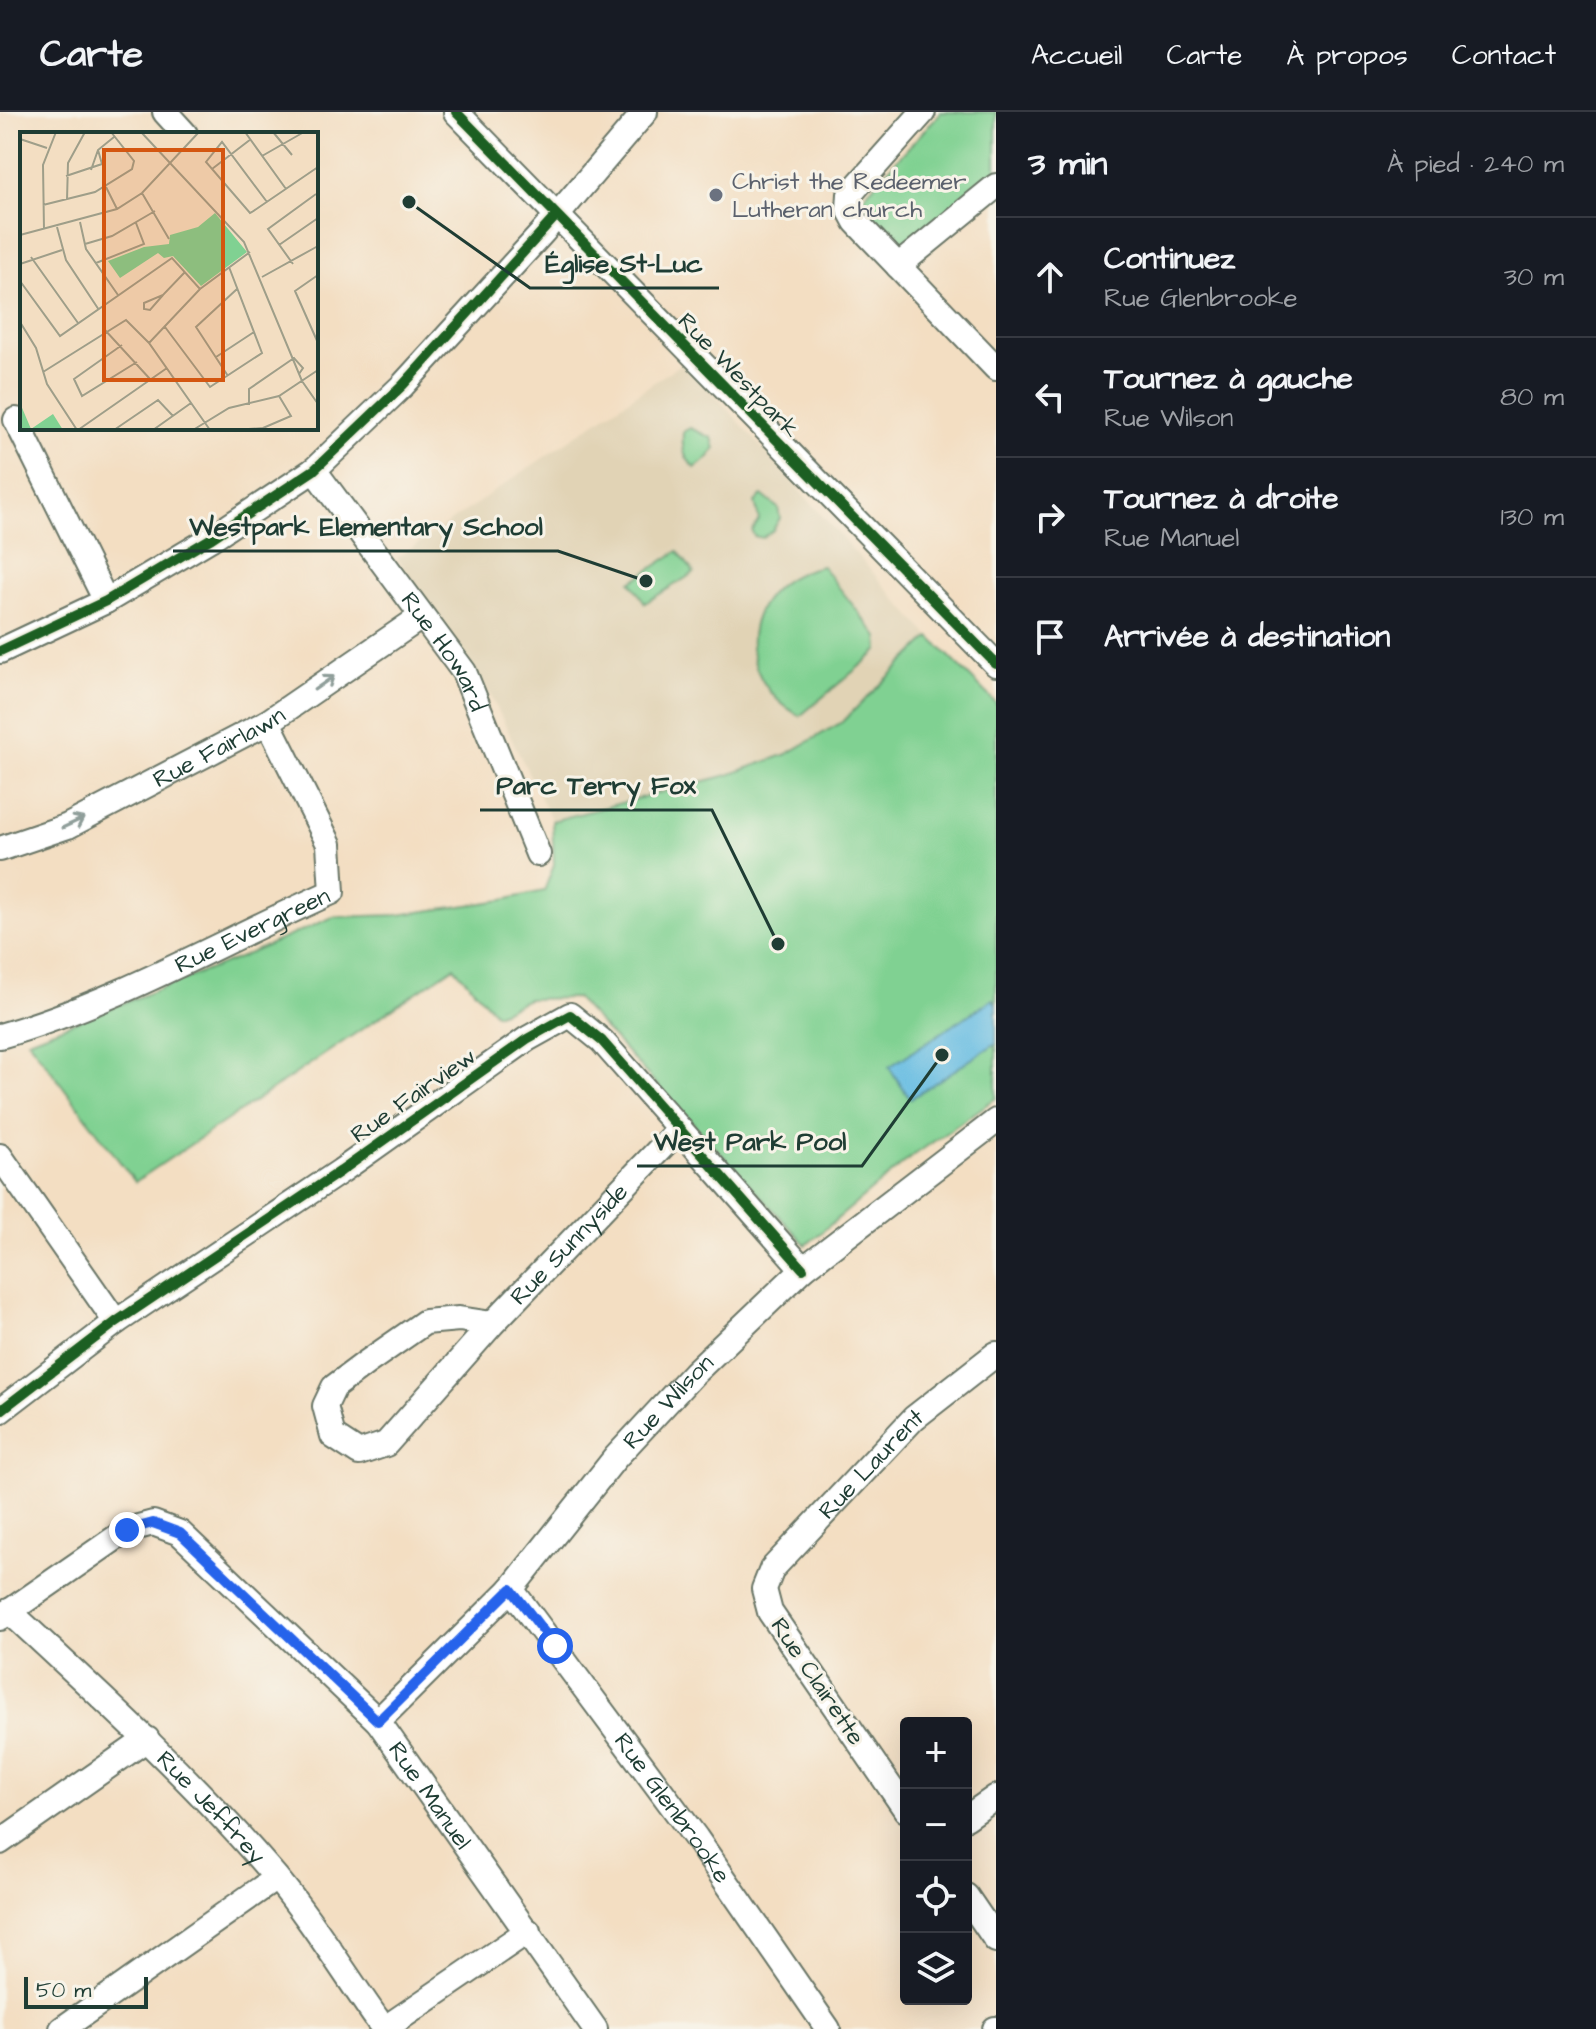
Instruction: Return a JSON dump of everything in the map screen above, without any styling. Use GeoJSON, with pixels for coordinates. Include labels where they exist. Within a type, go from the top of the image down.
{"type":"FeatureCollection","features":[{"type":"Feature","properties":{"kind":"street"},"geometry":{"type":"LineString","coordinates":[[165,112],[183,132]]}},
{"type":"Feature","properties":{"kind":"street","name":"Rue Westpark"},"geometry":{"type":"LineString","coordinates":[[456,112],[996,664]]}},
{"type":"Feature","properties":{"kind":"street"},"geometry":{"type":"LineString","coordinates":[[0,651],[106,601],[210,539],[314,470],[403,385],[645,112]]}},
{"type":"Feature","properties":{"kind":"street"},"geometry":{"type":"LineString","coordinates":[[923,112],[850,194],[849,209],[856,222],[996,368]]}},
{"type":"Feature","properties":{"kind":"street"},"geometry":{"type":"LineString","coordinates":[[898,266],[996,186]]}},
{"type":"Feature","properties":{"kind":"street"},"geometry":{"type":"LineString","coordinates":[[13,421],[106,601]]}},
{"type":"Feature","properties":{"kind":"street","name":"Rue Howard"},"geometry":{"type":"LineString","coordinates":[[314,470],[464,672],[538,854]]}},
{"type":"Feature","properties":{"kind":"street","name":"Rue Fairlawn"},"geometry":{"type":"LineString","coordinates":[[0,849],[68,826],[268,722],[421,617]]}},
{"type":"Feature","properties":{"kind":"street","name":"Rue Evergreen"},"geometry":{"type":"LineString","coordinates":[[0,1036],[38,1025],[147,980],[332,892],[329,844],[268,722]]}},
{"type":"Feature","properties":{"kind":"street","name":"Rue Fairview"},"geometry":{"type":"LineString","coordinates":[[0,1411],[116,1322],[341,1171],[527,1039],[570,1015],[602,1041],[803,1269]]}},
{"type":"Feature","properties":{"kind":"street","name":"Rue Wilson"},"geometry":{"type":"LineString","coordinates":[[378,1721],[511,1589],[616,1457],[694,1373],[803,1269],[996,1121]]}},
{"type":"Feature","properties":{"kind":"street","name":"Rue Sunnyside"},"geometry":{"type":"LineString","coordinates":[[492,1324],[459,1319],[425,1322],[366,1363],[334,1387],[325,1406],[333,1436],[359,1453],[386,1444],[492,1324],[679,1129]]}},
{"type":"Feature","properties":{"kind":"street"},"geometry":{"type":"LineString","coordinates":[[0,1156],[116,1322]]}},
{"type":"Feature","properties":{"kind":"street","name":"Rue Laurent"},"geometry":{"type":"LineString","coordinates":[[764,1589],[772,1569],[914,1418],[996,1354]]}},
{"type":"Feature","properties":{"kind":"street","name":"Rue Manuel"},"geometry":{"type":"LineString","coordinates":[[5,1614],[127,1530],[153,1523],[180,1533],[378,1721],[595,2029]]}},
{"type":"Feature","properties":{"kind":"street","name":"Rue Glenbrooke"},"geometry":{"type":"LineString","coordinates":[[511,1589],[696,1838],[828,2029]]}},
{"type":"Feature","properties":{"kind":"street","name":"Rue Clairette"},"geometry":{"type":"LineString","coordinates":[[764,1589],[770,1612],[900,1801]]}},
{"type":"Feature","properties":{"kind":"street","name":"Rue Jeffrey"},"geometry":{"type":"LineString","coordinates":[[5,1614],[147,1739],[223,1817],[276,1878],[384,2029]]}},
{"type":"Feature","properties":{"kind":"street"},"geometry":{"type":"LineString","coordinates":[[0,1842],[147,1739]]}},
{"type":"Feature","properties":{"kind":"street"},"geometry":{"type":"LineString","coordinates":[[972,1814],[996,1797]]}},
{"type":"Feature","properties":{"kind":"street"},"geometry":{"type":"LineString","coordinates":[[62,2029],[276,1878]]}},
{"type":"Feature","properties":{"kind":"street"},"geometry":{"type":"LineString","coordinates":[[972,1905],[996,1940]]}},
{"type":"Feature","properties":{"kind":"street"},"geometry":{"type":"LineString","coordinates":[[384,2029],[528,1931]]}},
{"type":"Feature","properties":{"kind":"shaded area"},"geometry":{"type":"Polygon","coordinates":[[[685,361],[930,637],[842,722],[787,754],[728,775],[552,821],[490,694],[397,558],[685,361]]]}},
{"type":"Feature","properties":{"kind":"green space"},"geometry":{"type":"Polygon","coordinates":[[[941,112],[996,112],[996,171],[912,242],[900,247],[891,245],[863,215],[861,203],[866,193],[941,112]]]}},
{"type":"Feature","properties":{"kind":"green space"},"geometry":{"type":"Polygon","coordinates":[[[690,428],[712,438],[715,449],[695,468],[683,448],[683,432],[690,428]]]}},
{"type":"Feature","properties":{"kind":"green space"},"geometry":{"type":"Polygon","coordinates":[[[762,495],[778,508],[780,518],[773,530],[762,538],[754,536],[752,531],[759,520],[755,502],[762,495]]]}},
{"type":"Feature","properties":{"kind":"green space"},"geometry":{"type":"Polygon","coordinates":[[[678,551],[694,573],[645,603],[631,582],[678,551]]]}},
{"type":"Feature","properties":{"kind":"green space"},"geometry":{"type":"Polygon","coordinates":[[[822,566],[878,637],[879,650],[800,716],[777,699],[761,678],[753,655],[752,632],[759,610],[773,591],[794,576],[822,566]]]}},
{"type":"Feature","properties":{"kind":"green space"},"geometry":{"type":"Polygon","coordinates":[[[930,637],[996,703],[996,1098],[910,1158],[806,1245],[576,998],[528,999],[496,1014],[454,967],[135,1182],[28,1040],[234,960],[333,917],[398,915],[544,891],[554,865],[552,821],[728,775],[787,754],[842,722],[930,637]]]}},
{"type":"Feature","properties":{"kind":"water"},"geometry":{"type":"Polygon","coordinates":[[[993,999],[996,1004],[996,1043],[910,1099],[889,1067],[993,999]]]}},
{"type":"Feature","properties":{"kind":"cycle path"},"geometry":{"type":"LineString","coordinates":[[456,112],[996,664]]}},
{"type":"Feature","properties":{"kind":"cycle path"},"geometry":{"type":"LineString","coordinates":[[0,651],[106,601],[210,539],[314,470],[403,385],[556,216]]}},
{"type":"Feature","properties":{"kind":"cycle path"},"geometry":{"type":"LineString","coordinates":[[0,1411],[116,1322],[341,1171],[527,1039],[570,1015],[602,1041],[803,1269]]}},
{"type":"Feature","properties":{"kind":"place","name":"Christ the Redeemer Lutheran church"},"geometry":{"type":"Point","coordinates":[716,195]}},
{"type":"Feature","properties":{"kind":"place","name":"Église St-Luc"},"geometry":{"type":"Point","coordinates":[409,202]}},
{"type":"Feature","properties":{"kind":"place","name":"Westpark Elementary School"},"geometry":{"type":"Point","coordinates":[646,581]}},
{"type":"Feature","properties":{"kind":"place","name":"Parc Terry Fox"},"geometry":{"type":"Point","coordinates":[778,944]}},
{"type":"Feature","properties":{"kind":"place","name":"West Park Pool"},"geometry":{"type":"Point","coordinates":[942,1055]}},
{"type":"Feature","properties":{"kind":"route"},"geometry":{"type":"LineString","coordinates":[[127,1530],[153,1523],[180,1533],[378,1721],[511,1589],[555,1646]]}}]}
